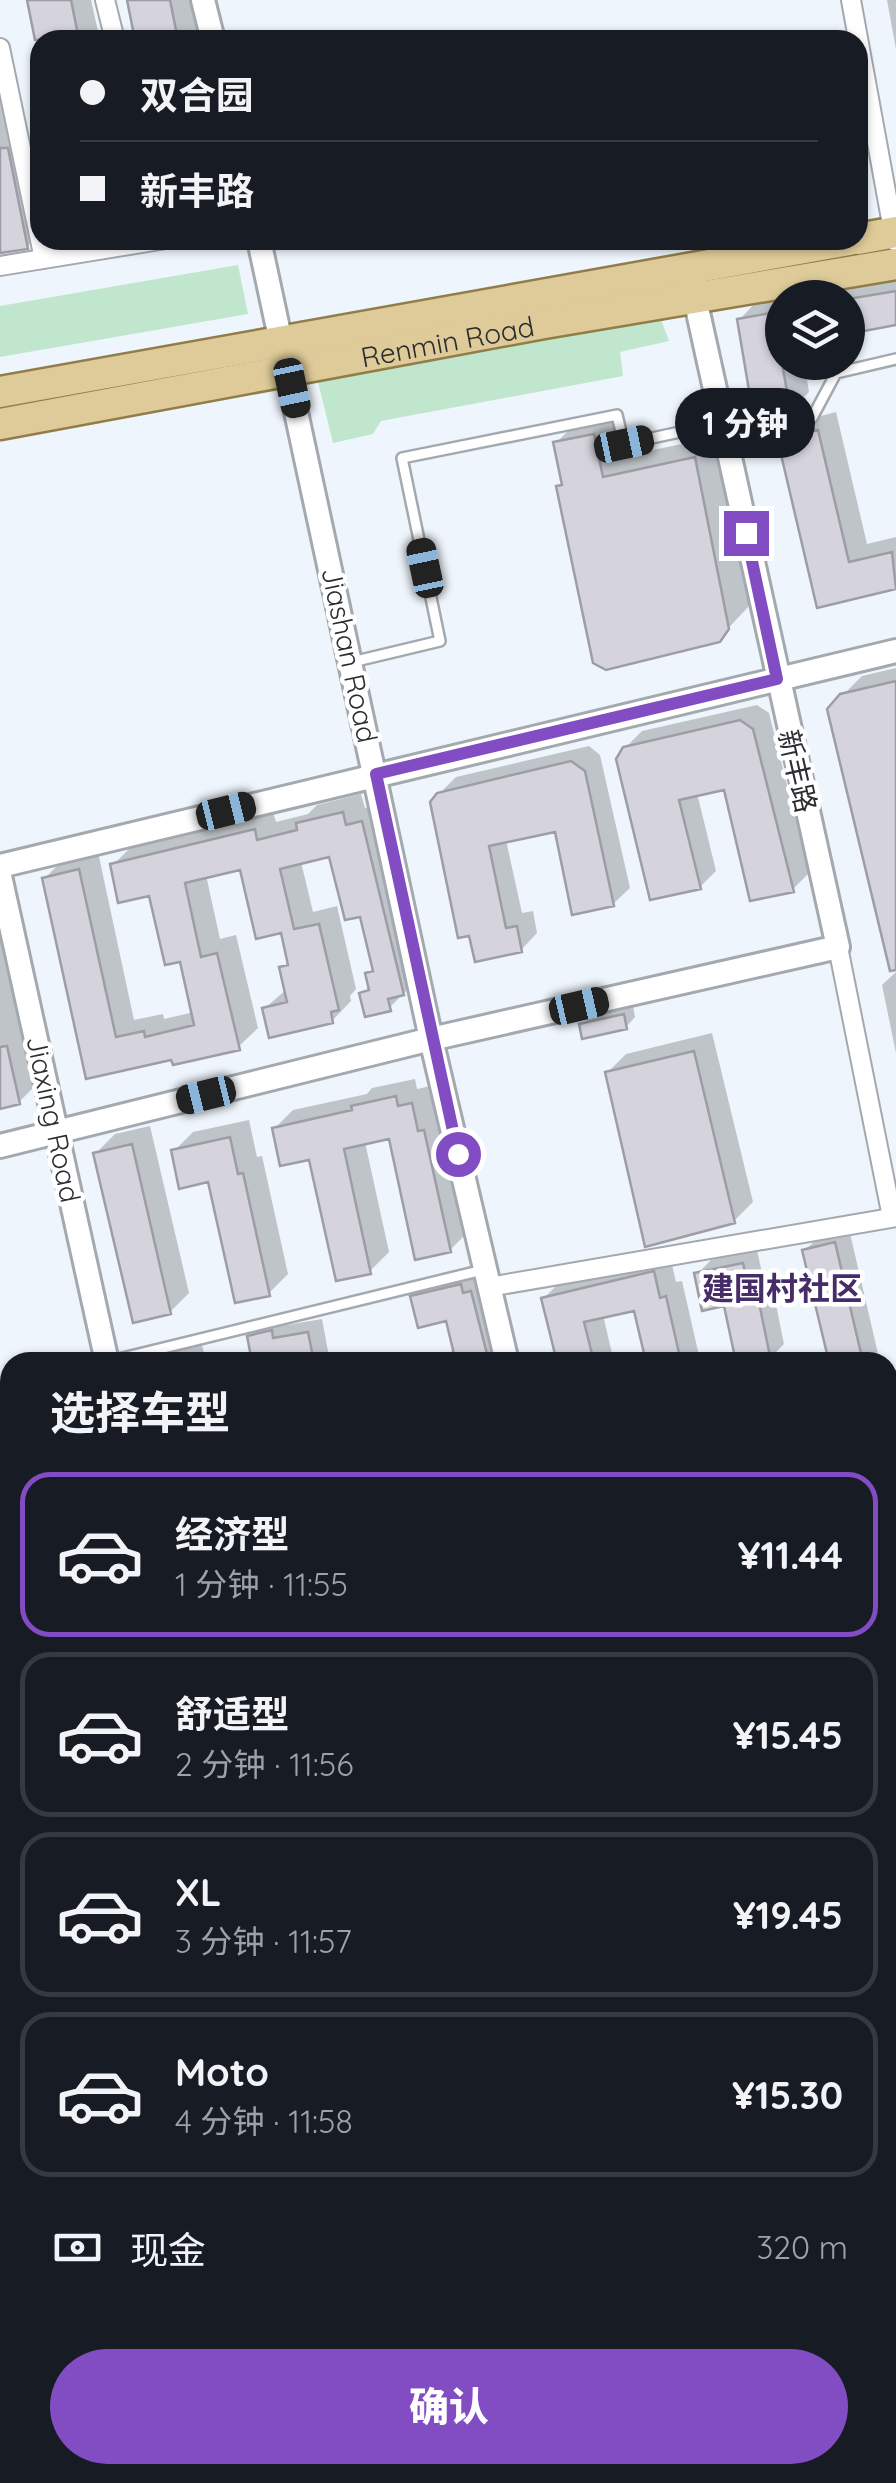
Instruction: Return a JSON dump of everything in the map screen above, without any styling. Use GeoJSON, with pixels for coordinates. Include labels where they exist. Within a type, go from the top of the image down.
{"type":"FeatureCollection","features":[{"type":"Feature","properties":{"kind":"main road"},"geometry":{"type":"LineString","coordinates":[[868,238],[895,237]]}},
{"type":"Feature","properties":{"kind":"main road","name":"Renmin Road"},"geometry":{"type":"LineString","coordinates":[[0,392],[787,250]]}},
{"type":"Feature","properties":{"kind":"main road","name":"Renmin Road"},"geometry":{"type":"LineString","coordinates":[[0,424],[896,264]]}},
{"type":"Feature","properties":{"kind":"street"},"geometry":{"type":"LineString","coordinates":[[105,0],[112,30]]}},
{"type":"Feature","properties":{"kind":"street"},"geometry":{"type":"LineString","coordinates":[[203,0],[210,30]]}},
{"type":"Feature","properties":{"kind":"street"},"geometry":{"type":"LineString","coordinates":[[850,0],[856,30]]}},
{"type":"Feature","properties":{"kind":"street"},"geometry":{"type":"LineString","coordinates":[[0,48],[30,192]]}},
{"type":"Feature","properties":{"kind":"street"},"geometry":{"type":"LineString","coordinates":[[868,95],[895,237]]}},
{"type":"Feature","properties":{"kind":"street"},"geometry":{"type":"LineString","coordinates":[[42,250],[44,259]]}},
{"type":"Feature","properties":{"kind":"street"},"geometry":{"type":"LineString","coordinates":[[0,266],[99,250]]}},
{"type":"Feature","properties":{"kind":"street","name":"Jiashan Road"},"geometry":{"type":"LineString","coordinates":[[261,250],[431,1040],[505,1352]]}},
{"type":"Feature","properties":{"kind":"street","name":"新丰路"},"geometry":{"type":"LineString","coordinates":[[689,266],[894,1217]]}},
{"type":"Feature","properties":{"kind":"street"},"geometry":{"type":"LineString","coordinates":[[0,866],[896,651]]}},
{"type":"Feature","properties":{"kind":"street","name":"Jiaxing Road"},"geometry":{"type":"LineString","coordinates":[[0,876],[105,1352]]}},
{"type":"Feature","properties":{"kind":"street"},"geometry":{"type":"LineString","coordinates":[[0,1146],[431,1040],[838,947]]}},
{"type":"Feature","properties":{"kind":"street"},"geometry":{"type":"LineString","coordinates":[[487,1278],[894,1217]]}},
{"type":"Feature","properties":{"kind":"lane"},"geometry":{"type":"LineString","coordinates":[[352,662],[440,641],[402,458],[617,415],[624,444],[722,423],[746,430],[812,418],[836,373],[896,359]]}},
{"type":"Feature","properties":{"kind":"lane"},"geometry":{"type":"LineString","coordinates":[[152,1352],[487,1278]]}},
{"type":"Feature","properties":{"kind":"green space"},"geometry":{"type":"Polygon","coordinates":[[[238,265],[248,314],[0,357],[0,306],[238,265]]]}},
{"type":"Feature","properties":{"kind":"green space"},"geometry":{"type":"Polygon","coordinates":[[[660,317],[669,341],[620,352],[623,376],[381,421],[373,434],[333,443],[318,382],[660,317]]]}},
{"type":"Feature","properties":{"kind":"building"},"geometry":{"type":"Polygon","coordinates":[[[27,0],[71,0],[77,30],[33,30],[27,0]]]}},
{"type":"Feature","properties":{"kind":"building"},"geometry":{"type":"Polygon","coordinates":[[[127,0],[170,0],[176,30],[133,30],[127,0]]]}},
{"type":"Feature","properties":{"kind":"building"},"geometry":{"type":"Polygon","coordinates":[[[0,148],[8,148],[28,249],[0,253],[0,148]]]}},
{"type":"Feature","properties":{"kind":"building"},"geometry":{"type":"Polygon","coordinates":[[[896,291],[896,325],[865,331],[865,296],[896,291]]]}},
{"type":"Feature","properties":{"kind":"building"},"geometry":{"type":"Polygon","coordinates":[[[765,314],[765,380],[785,380],[791,414],[754,420],[737,319],[765,314]]]}},
{"type":"Feature","properties":{"kind":"building"},"geometry":{"type":"Polygon","coordinates":[[[794,430],[795,435],[818,430],[849,562],[892,552],[896,589],[817,608],[776,433],[794,430]]]}},
{"type":"Feature","properties":{"kind":"building"},"geometry":{"type":"Polygon","coordinates":[[[594,434],[603,477],[695,457],[729,629],[720,642],[606,670],[593,663],[556,486],[562,485],[553,442],[594,434]]]}},
{"type":"Feature","properties":{"kind":"building"},"geometry":{"type":"Polygon","coordinates":[[[896,681],[896,970],[890,971],[827,709],[840,694],[896,681]]]}},
{"type":"Feature","properties":{"kind":"building"},"geometry":{"type":"Polygon","coordinates":[[[740,720],[753,729],[794,892],[750,901],[724,790],[679,800],[701,889],[650,900],[616,759],[623,747],[740,720]]]}},
{"type":"Feature","properties":{"kind":"building"},"geometry":{"type":"Polygon","coordinates":[[[571,761],[585,771],[614,906],[572,915],[555,832],[489,846],[506,928],[517,926],[522,952],[475,962],[469,936],[458,938],[430,802],[437,793],[571,761]]]}},
{"type":"Feature","properties":{"kind":"building"},"geometry":{"type":"Polygon","coordinates":[[[343,812],[346,825],[362,821],[404,995],[388,999],[391,1011],[365,1017],[359,993],[369,990],[365,973],[373,971],[360,917],[345,920],[329,857],[280,869],[294,929],[319,924],[339,1010],[331,1012],[333,1023],[269,1038],[262,1008],[287,1002],[279,967],[288,965],[281,933],[256,939],[240,870],[185,883],[201,957],[217,953],[240,1050],[86,1079],[42,878],[79,869],[116,1037],[144,1031],[145,1037],[194,1025],[180,962],[165,965],[149,896],[118,903],[110,864],[255,829],[257,840],[297,830],[296,823],[343,812]]]}},
{"type":"Feature","properties":{"kind":"building"},"geometry":{"type":"Polygon","coordinates":[[[624,1014],[627,1029],[582,1039],[579,1024],[624,1014]]]}},
{"type":"Feature","properties":{"kind":"building"},"geometry":{"type":"Polygon","coordinates":[[[7,1046],[20,1104],[0,1109],[0,1047],[7,1046]]]}},
{"type":"Feature","properties":{"kind":"building"},"geometry":{"type":"Polygon","coordinates":[[[694,1051],[735,1223],[645,1247],[605,1072],[694,1051]]]}},
{"type":"Feature","properties":{"kind":"building"},"geometry":{"type":"Polygon","coordinates":[[[396,1096],[398,1106],[412,1103],[418,1131],[424,1130],[451,1252],[415,1260],[389,1139],[344,1149],[371,1274],[336,1281],[309,1160],[280,1166],[272,1128],[396,1096]]]}},
{"type":"Feature","properties":{"kind":"building"},"geometry":{"type":"Polygon","coordinates":[[[230,1137],[238,1174],[243,1173],[270,1296],[235,1303],[208,1182],[179,1189],[171,1150],[230,1137]]]}},
{"type":"Feature","properties":{"kind":"building"},"geometry":{"type":"Polygon","coordinates":[[[132,1144],[171,1314],[133,1323],[93,1153],[132,1144]]]}},
{"type":"Feature","properties":{"kind":"building"},"geometry":{"type":"Polygon","coordinates":[[[835,1242],[861,1352],[827,1352],[802,1250],[835,1242]]]}},
{"type":"Feature","properties":{"kind":"building"},"geometry":{"type":"Polygon","coordinates":[[[743,1263],[751,1299],[758,1298],[769,1352],[734,1352],[724,1306],[702,1311],[694,1273],[743,1263]]]}},
{"type":"Feature","properties":{"kind":"building"},"geometry":{"type":"Polygon","coordinates":[[[654,1271],[660,1298],[666,1296],[679,1352],[644,1352],[634,1311],[584,1322],[592,1352],[554,1352],[541,1298],[654,1271]]]}},
{"type":"Feature","properties":{"kind":"building"},"geometry":{"type":"Polygon","coordinates":[[[461,1284],[463,1293],[471,1291],[486,1352],[454,1352],[446,1321],[418,1328],[410,1296],[461,1284]]]}},
{"type":"Feature","properties":{"kind":"building"},"geometry":{"type":"Polygon","coordinates":[[[272,1330],[273,1338],[308,1332],[312,1352],[250,1352],[247,1336],[272,1330]]]}},
{"type":"Feature","properties":{"kind":"district","name":"建国村社区"},"geometry":{"type":"Point","coordinates":[782,1288]}},
{"type":"Feature","properties":{"kind":"route"},"geometry":{"type":"LineString","coordinates":[[458,1154],[376,774],[777,679],[746,533]]}}]}
